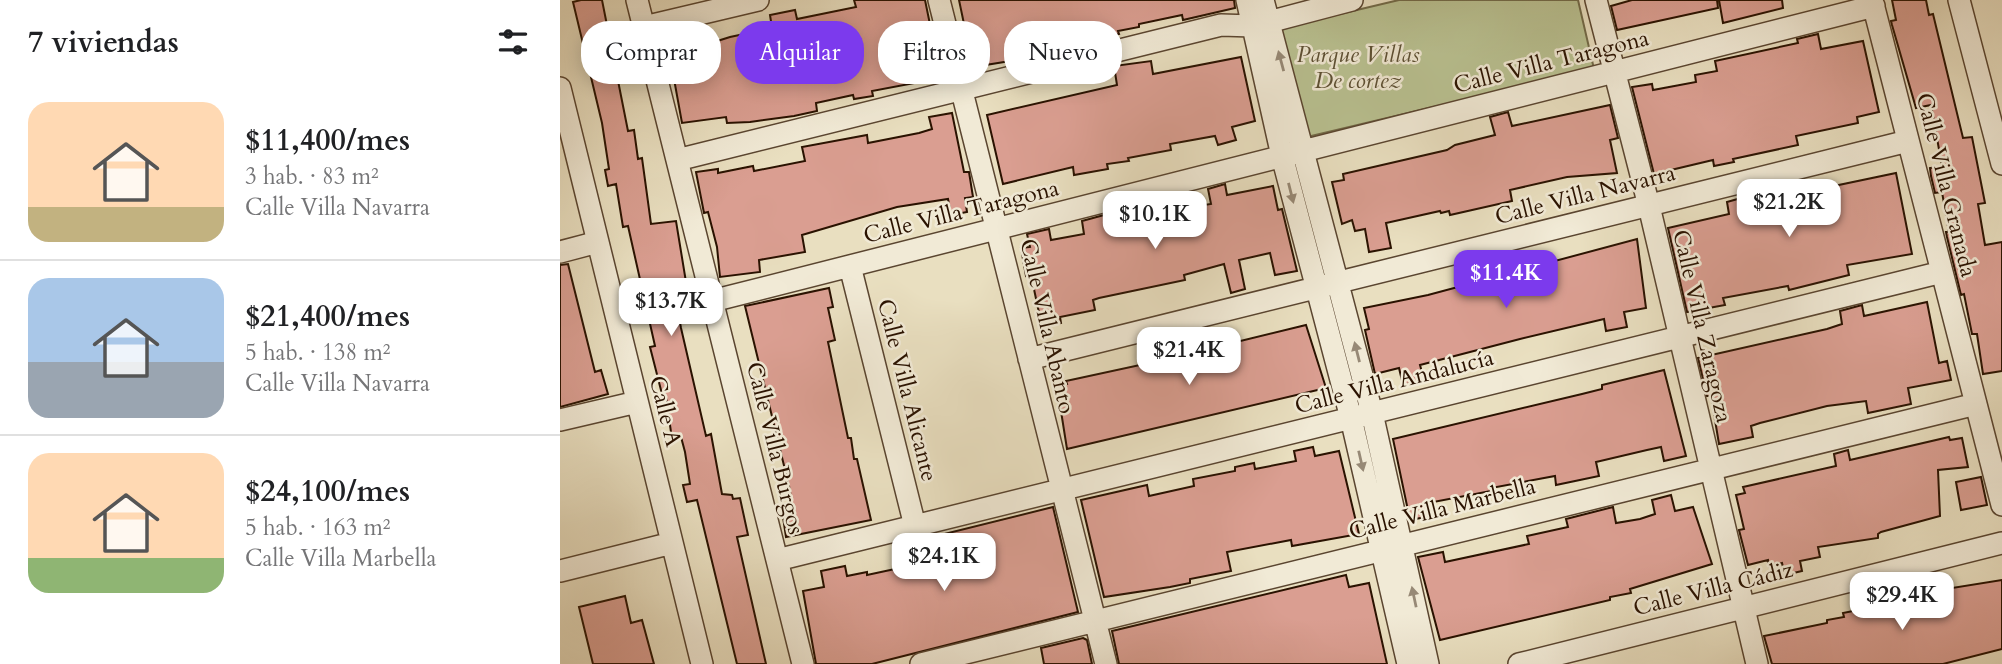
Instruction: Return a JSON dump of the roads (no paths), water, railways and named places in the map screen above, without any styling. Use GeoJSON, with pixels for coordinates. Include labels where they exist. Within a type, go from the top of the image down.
{"type":"FeatureCollection","features":[{"type":"Feature","properties":{"kind":"street","name":"Calle Villa Burgos"},"geometry":{"type":"LineString","coordinates":[[637,0],[642,21]]}},
{"type":"Feature","properties":{"kind":"street"},"geometry":{"type":"LineString","coordinates":[[669,21],[758,0]]}},
{"type":"Feature","properties":{"kind":"street","name":"Calle Villa Abanto"},"geometry":{"type":"LineString","coordinates":[[939,0],[1106,664]]}},
{"type":"Feature","properties":{"kind":"street"},"geometry":{"type":"LineString","coordinates":[[677,160],[1222,25],[1257,9],[1352,0]]}},
{"type":"Feature","properties":{"kind":"street","name":"Calle Villa Zaragoza"},"geometry":{"type":"LineString","coordinates":[[1596,0],[1649,206],[1757,664]]}},
{"type":"Feature","properties":{"kind":"street"},"geometry":{"type":"LineString","coordinates":[[1959,0],[2002,164]]}},
{"type":"Feature","properties":{"kind":"street","name":"Calle Villa Taragona"},"geometry":{"type":"LineString","coordinates":[[712,301],[1305,151],[1873,3]]}},
{"type":"Feature","properties":{"kind":"street","name":"Calle Villa Granada"},"geometry":{"type":"LineString","coordinates":[[1873,3],[2002,505]]}},
{"type":"Feature","properties":{"kind":"street"},"geometry":{"type":"LineString","coordinates":[[1257,9],[1305,151],[1372,413],[1428,664]]}},
{"type":"Feature","properties":{"kind":"street"},"geometry":{"type":"LineString","coordinates":[[1257,9],[1282,156],[1351,418],[1408,664]]}},
{"type":"Feature","properties":{"kind":"street","name":"Calle Villa Burgos"},"geometry":{"type":"LineString","coordinates":[[658,84],[803,664]]}},
{"type":"Feature","properties":{"kind":"street","name":"Calle A"},"geometry":{"type":"LineString","coordinates":[[561,95],[702,664]]}},
{"type":"Feature","properties":{"kind":"street","name":"Calle Villa Navarra"},"geometry":{"type":"LineString","coordinates":[[1029,359],[1909,141]]}},
{"type":"Feature","properties":{"kind":"street"},"geometry":{"type":"LineString","coordinates":[[560,252],[598,242]]}},
{"type":"Feature","properties":{"kind":"street","name":"Calle Villa Alicante"},"geometry":{"type":"LineString","coordinates":[[850,266],[915,526]]}},
{"type":"Feature","properties":{"kind":"street","name":"Calle Villa Andalucía"},"geometry":{"type":"LineString","coordinates":[[777,560],[1942,272]]}},
{"type":"Feature","properties":{"kind":"street"},"geometry":{"type":"LineString","coordinates":[[560,420],[637,402]]}},
{"type":"Feature","properties":{"kind":"street","name":"Calle Villa Marbella"},"geometry":{"type":"LineString","coordinates":[[921,664],[1976,404]]}},
{"type":"Feature","properties":{"kind":"street"},"geometry":{"type":"LineString","coordinates":[[560,571],[672,543]]}},
{"type":"Feature","properties":{"kind":"street","name":"Calle Villa Cádiz"},"geometry":{"type":"LineString","coordinates":[[1519,664],[2002,543]]}},
{"type":"Feature","properties":{"kind":"park label","name":"Parque Villas De cortez"},"geometry":{"type":"Point","coordinates":[1358,67]}}]}
